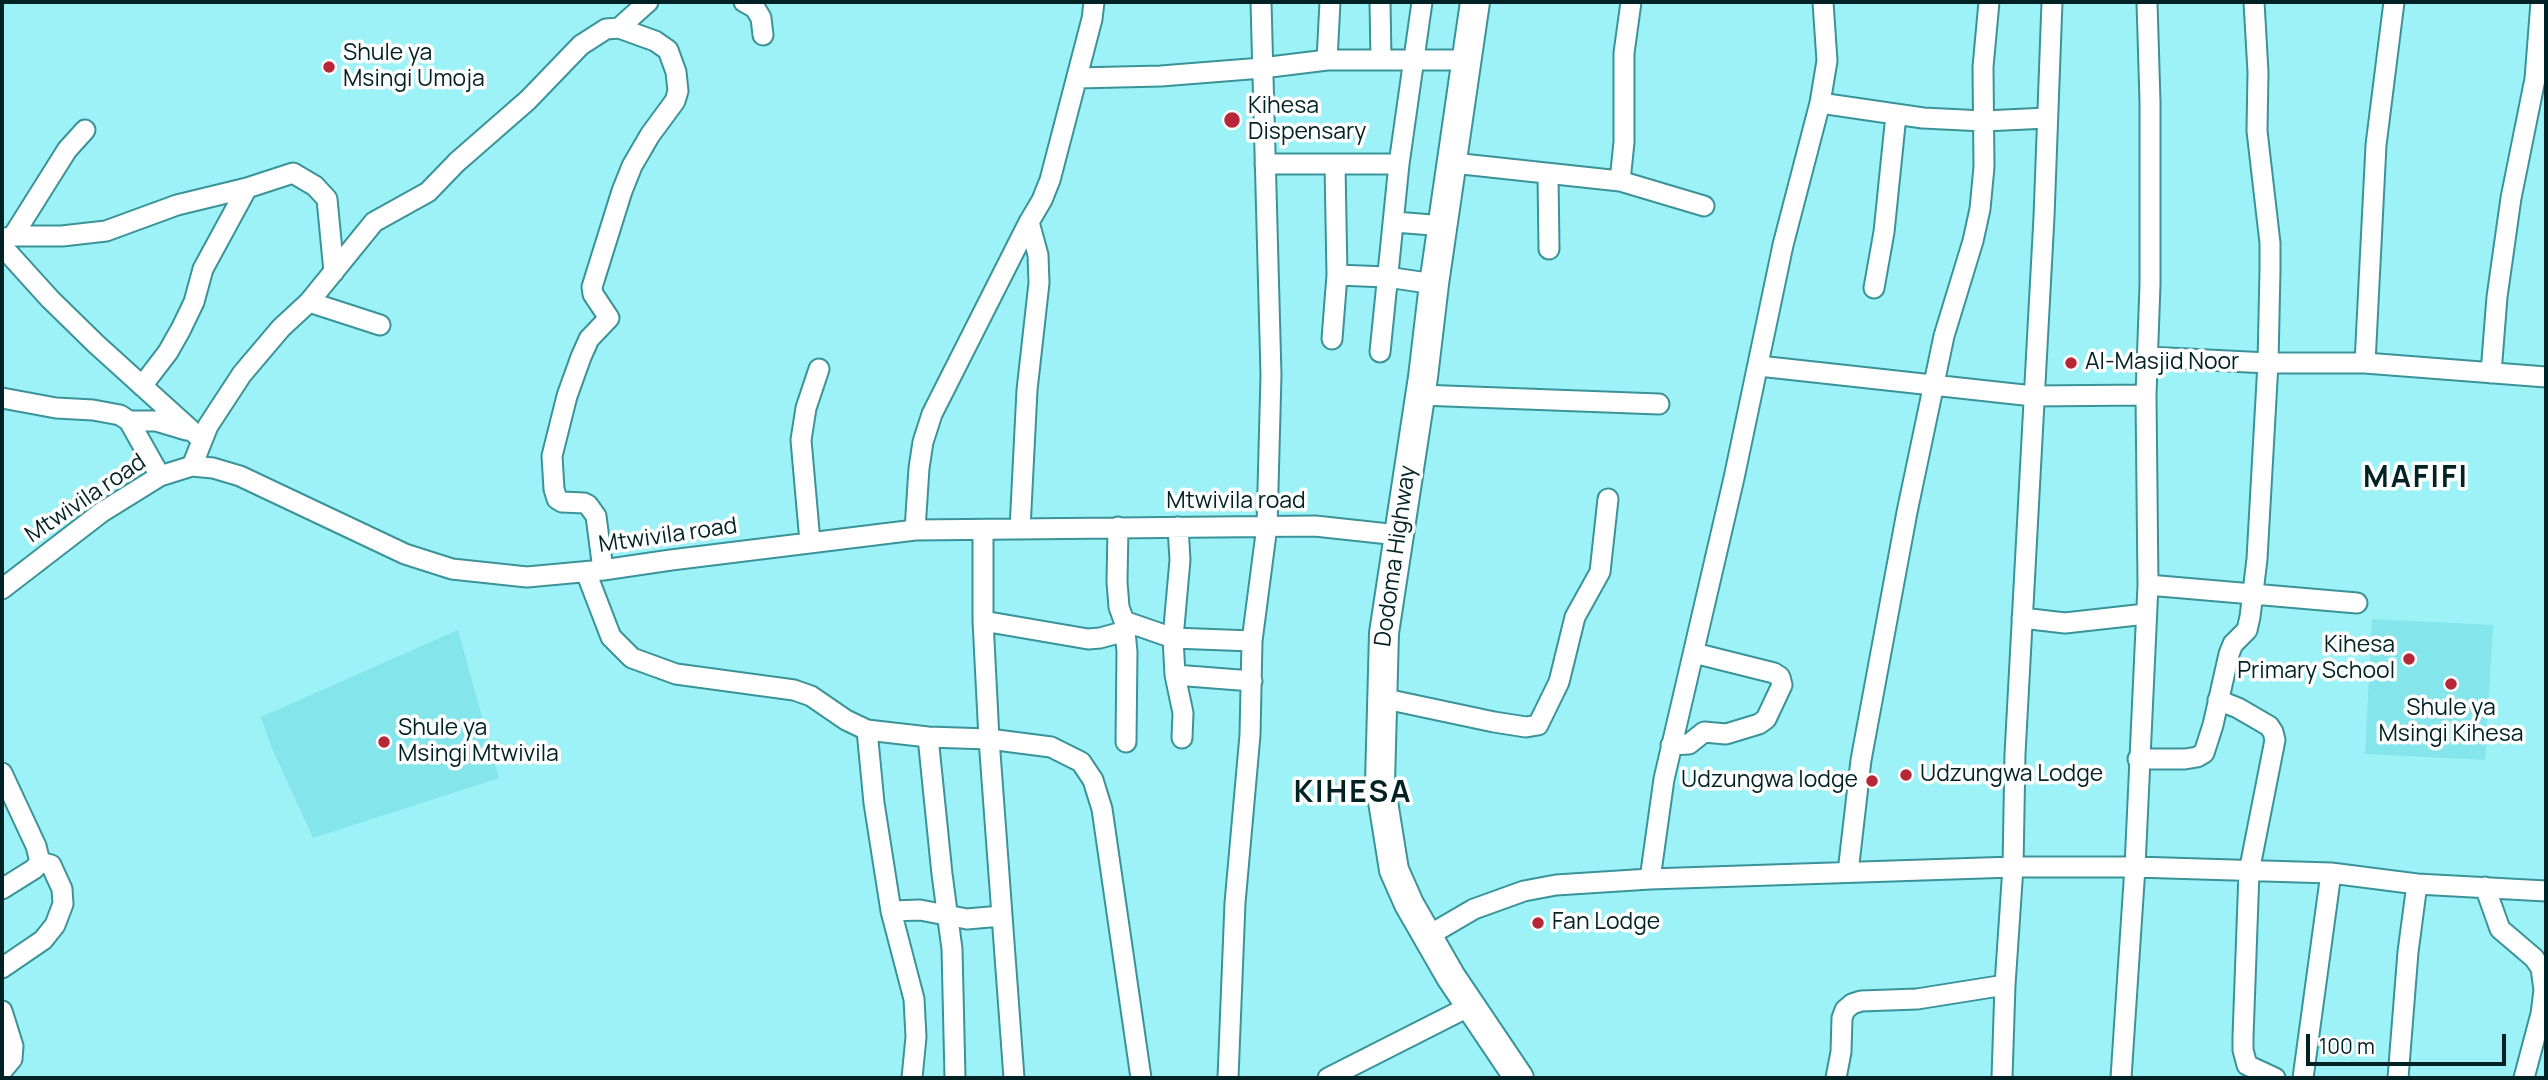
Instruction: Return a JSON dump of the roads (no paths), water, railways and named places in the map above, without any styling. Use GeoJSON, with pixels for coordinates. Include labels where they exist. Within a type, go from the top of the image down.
{"type":"FeatureCollection","features":[{"type":"Feature","properties":{"kind":"highway","name":"Dodoma Highway"},"geometry":{"type":"LineString","coordinates":[[1475,2],[1384,634],[1380,783],[1394,870],[1426,937],[1519,1078]]}},
{"type":"Feature","properties":{"kind":"street"},"geometry":{"type":"LineString","coordinates":[[619,28],[648,2]]}},
{"type":"Feature","properties":{"kind":"street"},"geometry":{"type":"LineString","coordinates":[[744,2],[755,8],[761,18],[763,35]]}},
{"type":"Feature","properties":{"kind":"street"},"geometry":{"type":"LineString","coordinates":[[915,530],[919,468],[923,442],[932,414],[1050,180],[1094,2]]}},
{"type":"Feature","properties":{"kind":"street"},"geometry":{"type":"LineString","coordinates":[[1228,1078],[1235,903],[1250,735],[1252,641],[1268,526],[1271,375],[1261,2]]}},
{"type":"Feature","properties":{"kind":"street"},"geometry":{"type":"LineString","coordinates":[[1327,60],[1330,2]]}},
{"type":"Feature","properties":{"kind":"street"},"geometry":{"type":"LineString","coordinates":[[1380,2],[1381,59]]}},
{"type":"Feature","properties":{"kind":"street"},"geometry":{"type":"LineString","coordinates":[[1380,352],[1399,164],[1422,2]]}},
{"type":"Feature","properties":{"kind":"street"},"geometry":{"type":"LineString","coordinates":[[1620,181],[1624,142],[1624,53],[1631,2]]}},
{"type":"Feature","properties":{"kind":"street"},"geometry":{"type":"LineString","coordinates":[[1650,879],[1671,745],[1759,366],[1783,245],[1820,103],[1827,61],[1824,2]]}},
{"type":"Feature","properties":{"kind":"street"},"geometry":{"type":"LineString","coordinates":[[1848,872],[1868,721],[1935,384],[1946,329],[1980,209],[1984,167],[1983,67],[1989,2]]}},
{"type":"Feature","properties":{"kind":"street"},"geometry":{"type":"LineString","coordinates":[[2002,1078],[2052,2]]}},
{"type":"Feature","properties":{"kind":"street"},"geometry":{"type":"LineString","coordinates":[[2121,1078],[2135,867],[2148,584],[2146,395],[2150,102],[2147,2]]}},
{"type":"Feature","properties":{"kind":"street"},"geometry":{"type":"LineString","coordinates":[[2138,760],[2185,759],[2201,755],[2207,747],[2229,654],[2233,644],[2247,630],[2254,593],[2268,363],[2270,243],[2257,131],[2258,72],[2254,2]]}},
{"type":"Feature","properties":{"kind":"street"},"geometry":{"type":"LineString","coordinates":[[2365,363],[2376,145],[2394,2]]}},
{"type":"Feature","properties":{"kind":"street"},"geometry":{"type":"LineString","coordinates":[[2491,373],[2497,297],[2511,198],[2535,79],[2541,2]]}},
{"type":"Feature","properties":{"kind":"street"},"geometry":{"type":"LineString","coordinates":[[192,466],[199,437],[242,374],[281,328],[309,302],[374,222],[428,192],[457,162],[528,100],[581,46],[606,29],[619,28],[655,41],[668,50],[676,72],[678,92],[675,101],[632,166],[622,191],[592,286],[593,294],[609,318],[589,339],[581,357],[567,396],[552,456],[557,499],[589,505],[596,516],[595,571],[611,637],[632,657],[676,674],[794,690],[811,696],[846,720],[867,730],[929,737],[989,739],[1051,747],[1080,762],[1093,780],[1102,809],[1141,1078]]}},
{"type":"Feature","properties":{"kind":"street"},"geometry":{"type":"LineString","coordinates":[[1077,78],[1161,76],[1327,60],[1466,60]]}},
{"type":"Feature","properties":{"kind":"street"},"geometry":{"type":"LineString","coordinates":[[1820,103],[1896,115],[1983,121],[2047,118]]}},
{"type":"Feature","properties":{"kind":"street"},"geometry":{"type":"LineString","coordinates":[[1874,288],[1885,219],[1896,115]]}},
{"type":"Feature","properties":{"kind":"street"},"geometry":{"type":"LineString","coordinates":[[5,241],[67,150],[85,130]]}},
{"type":"Feature","properties":{"kind":"street"},"geometry":{"type":"LineString","coordinates":[[1453,163],[1620,181],[1704,206]]}},
{"type":"Feature","properties":{"kind":"street"},"geometry":{"type":"LineString","coordinates":[[1265,164],[1399,164]]}},
{"type":"Feature","properties":{"kind":"street"},"geometry":{"type":"LineString","coordinates":[[1332,339],[1337,275],[1335,165]]}},
{"type":"Feature","properties":{"kind":"street"},"geometry":{"type":"LineString","coordinates":[[5,241],[106,231],[177,205],[247,188],[293,173],[325,195],[334,272]]}},
{"type":"Feature","properties":{"kind":"street"},"geometry":{"type":"LineString","coordinates":[[1548,175],[1549,249]]}},
{"type":"Feature","properties":{"kind":"street"},"geometry":{"type":"LineString","coordinates":[[142,386],[168,352],[181,329],[194,302],[203,269],[247,188]]}},
{"type":"Feature","properties":{"kind":"street"},"geometry":{"type":"LineString","coordinates":[[1020,529],[1027,390],[1039,283],[1038,255],[1029,222]]}},
{"type":"Feature","properties":{"kind":"street"},"geometry":{"type":"LineString","coordinates":[[1395,222],[1444,226]]}},
{"type":"Feature","properties":{"kind":"street"},"geometry":{"type":"LineString","coordinates":[[5,241],[50,299],[199,437]]}},
{"type":"Feature","properties":{"kind":"street"},"geometry":{"type":"LineString","coordinates":[[1337,275],[1387,277],[1434,284]]}},
{"type":"Feature","properties":{"kind":"street"},"geometry":{"type":"LineString","coordinates":[[309,302],[380,325]]}},
{"type":"Feature","properties":{"kind":"street"},"geometry":{"type":"LineString","coordinates":[[2148,357],[2268,363],[2365,363],[2546,377]]}},
{"type":"Feature","properties":{"kind":"street"},"geometry":{"type":"LineString","coordinates":[[1759,366],[2033,396],[2146,395]]}},
{"type":"Feature","properties":{"kind":"street"},"geometry":{"type":"LineString","coordinates":[[810,542],[801,440],[806,408],[819,369]]}},
{"type":"Feature","properties":{"kind":"street"},"geometry":{"type":"LineString","coordinates":[[1420,395],[1659,404]]}},
{"type":"Feature","properties":{"kind":"street"},"geometry":{"type":"LineString","coordinates":[[2,398],[56,408],[120,415],[129,421],[160,476]]}},
{"type":"Feature","properties":{"kind":"street"},"geometry":{"type":"LineString","coordinates":[[129,421],[156,421],[199,437]]}},
{"type":"Feature","properties":{"kind":"street","name":"Mtwivila road"},"geometry":{"type":"LineString","coordinates":[[2,589],[102,512],[160,476],[192,466],[213,468],[240,477],[405,554],[452,569],[527,576],[595,571],[915,530],[1315,526],[1398,535]]}},
{"type":"Feature","properties":{"kind":"street"},"geometry":{"type":"LineString","coordinates":[[1381,698],[1494,722],[1526,727],[1538,725],[1559,682],[1575,617],[1600,572],[1608,499]]}},
{"type":"Feature","properties":{"kind":"street"},"geometry":{"type":"LineString","coordinates":[[1118,527],[1117,582],[1119,607],[1125,626],[1126,742]]}},
{"type":"Feature","properties":{"kind":"street"},"geometry":{"type":"LineString","coordinates":[[1178,527],[1180,559],[1173,639],[1175,675],[1183,713],[1182,738]]}},
{"type":"Feature","properties":{"kind":"street"},"geometry":{"type":"LineString","coordinates":[[983,530],[983,621],[989,739],[1014,1078]]}},
{"type":"Feature","properties":{"kind":"street"},"geometry":{"type":"LineString","coordinates":[[2148,584],[2357,603]]}},
{"type":"Feature","properties":{"kind":"street"},"geometry":{"type":"LineString","coordinates":[[2022,618],[2065,623],[2147,614]]}},
{"type":"Feature","properties":{"kind":"street"},"geometry":{"type":"LineString","coordinates":[[983,621],[1088,639],[1110,636],[1125,626],[1173,639],[1252,641]]}},
{"type":"Feature","properties":{"kind":"street"},"geometry":{"type":"LineString","coordinates":[[1671,745],[1689,744],[1704,732],[1726,734],[1759,724],[1766,719],[1782,685],[1780,677],[1774,673],[1694,653]]}},
{"type":"Feature","properties":{"kind":"street"},"geometry":{"type":"LineString","coordinates":[[1175,675],[1252,681]]}},
{"type":"Feature","properties":{"kind":"street"},"geometry":{"type":"LineString","coordinates":[[2218,700],[2269,726],[2275,740],[2249,872],[2243,1050],[2247,1065],[2275,1078]]}},
{"type":"Feature","properties":{"kind":"street"},"geometry":{"type":"LineString","coordinates":[[867,730],[874,803],[891,911],[915,1010],[912,1078]]}},
{"type":"Feature","properties":{"kind":"street"},"geometry":{"type":"LineString","coordinates":[[929,737],[954,976],[955,1078]]}},
{"type":"Feature","properties":{"kind":"street"},"geometry":{"type":"LineString","coordinates":[[2,772],[9,806],[36,846],[40,862]]}},
{"type":"Feature","properties":{"kind":"street"},"geometry":{"type":"LineString","coordinates":[[2,888],[34,869],[40,862]]}},
{"type":"Feature","properties":{"kind":"street"},"geometry":{"type":"LineString","coordinates":[[2,968],[44,940],[55,925],[63,904],[62,889],[51,865],[40,862]]}},
{"type":"Feature","properties":{"kind":"street"},"geometry":{"type":"LineString","coordinates":[[1426,937],[1474,909],[1524,891],[1556,885],[1650,879],[2013,867],[2135,867],[2331,873],[2417,884],[2546,891]]}},
{"type":"Feature","properties":{"kind":"street"},"geometry":{"type":"LineString","coordinates":[[2304,1078],[2331,873]]}},
{"type":"Feature","properties":{"kind":"street"},"geometry":{"type":"LineString","coordinates":[[2398,1078],[2408,952],[2417,884]]}},
{"type":"Feature","properties":{"kind":"street"},"geometry":{"type":"LineString","coordinates":[[2485,887],[2500,929],[2534,958],[2541,968],[2544,990],[2541,1014],[2524,1078]]}},
{"type":"Feature","properties":{"kind":"street"},"geometry":{"type":"LineString","coordinates":[[891,911],[920,910],[968,919],[1002,916]]}},
{"type":"Feature","properties":{"kind":"street"},"geometry":{"type":"LineString","coordinates":[[1836,1078],[1841,1052],[1842,1018],[1845,1010],[1852,1004],[1861,1001],[1917,999],[2005,985]]}},
{"type":"Feature","properties":{"kind":"street"},"geometry":{"type":"LineString","coordinates":[[1328,1078],[1356,1072],[1470,1006]]}},
{"type":"Feature","properties":{"kind":"street"},"geometry":{"type":"LineString","coordinates":[[2,1012],[13,1046],[12,1059],[2,1071]]}},
{"type":"Feature","properties":{"kind":"place","name":"Shule ya Msingi Umoja"},"geometry":{"type":"Point","coordinates":[329,67]}},
{"type":"Feature","properties":{"kind":"place","name":"Kihesa Dispensary"},"geometry":{"type":"Point","coordinates":[1232,120]}},
{"type":"Feature","properties":{"kind":"place","name":"Al-Masjid Noor"},"geometry":{"type":"Point","coordinates":[2071,363]}},
{"type":"Feature","properties":{"kind":"place","name":"Kihesa Primary School"},"geometry":{"type":"Point","coordinates":[2409,659]}},
{"type":"Feature","properties":{"kind":"place","name":"Shule ya Msingi Kihesa"},"geometry":{"type":"Point","coordinates":[2451,684]}},
{"type":"Feature","properties":{"kind":"place","name":"Shule ya Msingi Mtwivila"},"geometry":{"type":"Point","coordinates":[384,742]}},
{"type":"Feature","properties":{"kind":"place","name":"Udzungwa Lodge"},"geometry":{"type":"Point","coordinates":[1906,775]}},
{"type":"Feature","properties":{"kind":"place","name":"Udzungwa lodge"},"geometry":{"type":"Point","coordinates":[1872,781]}},
{"type":"Feature","properties":{"kind":"place","name":"Fan Lodge"},"geometry":{"type":"Point","coordinates":[1538,923]}},
{"type":"Feature","properties":{"kind":"district","name":"MAFIFI"},"geometry":{"type":"Point","coordinates":[2416,479]}},
{"type":"Feature","properties":{"kind":"district","name":"KIHESA"},"geometry":{"type":"Point","coordinates":[1353,794]}}]}
